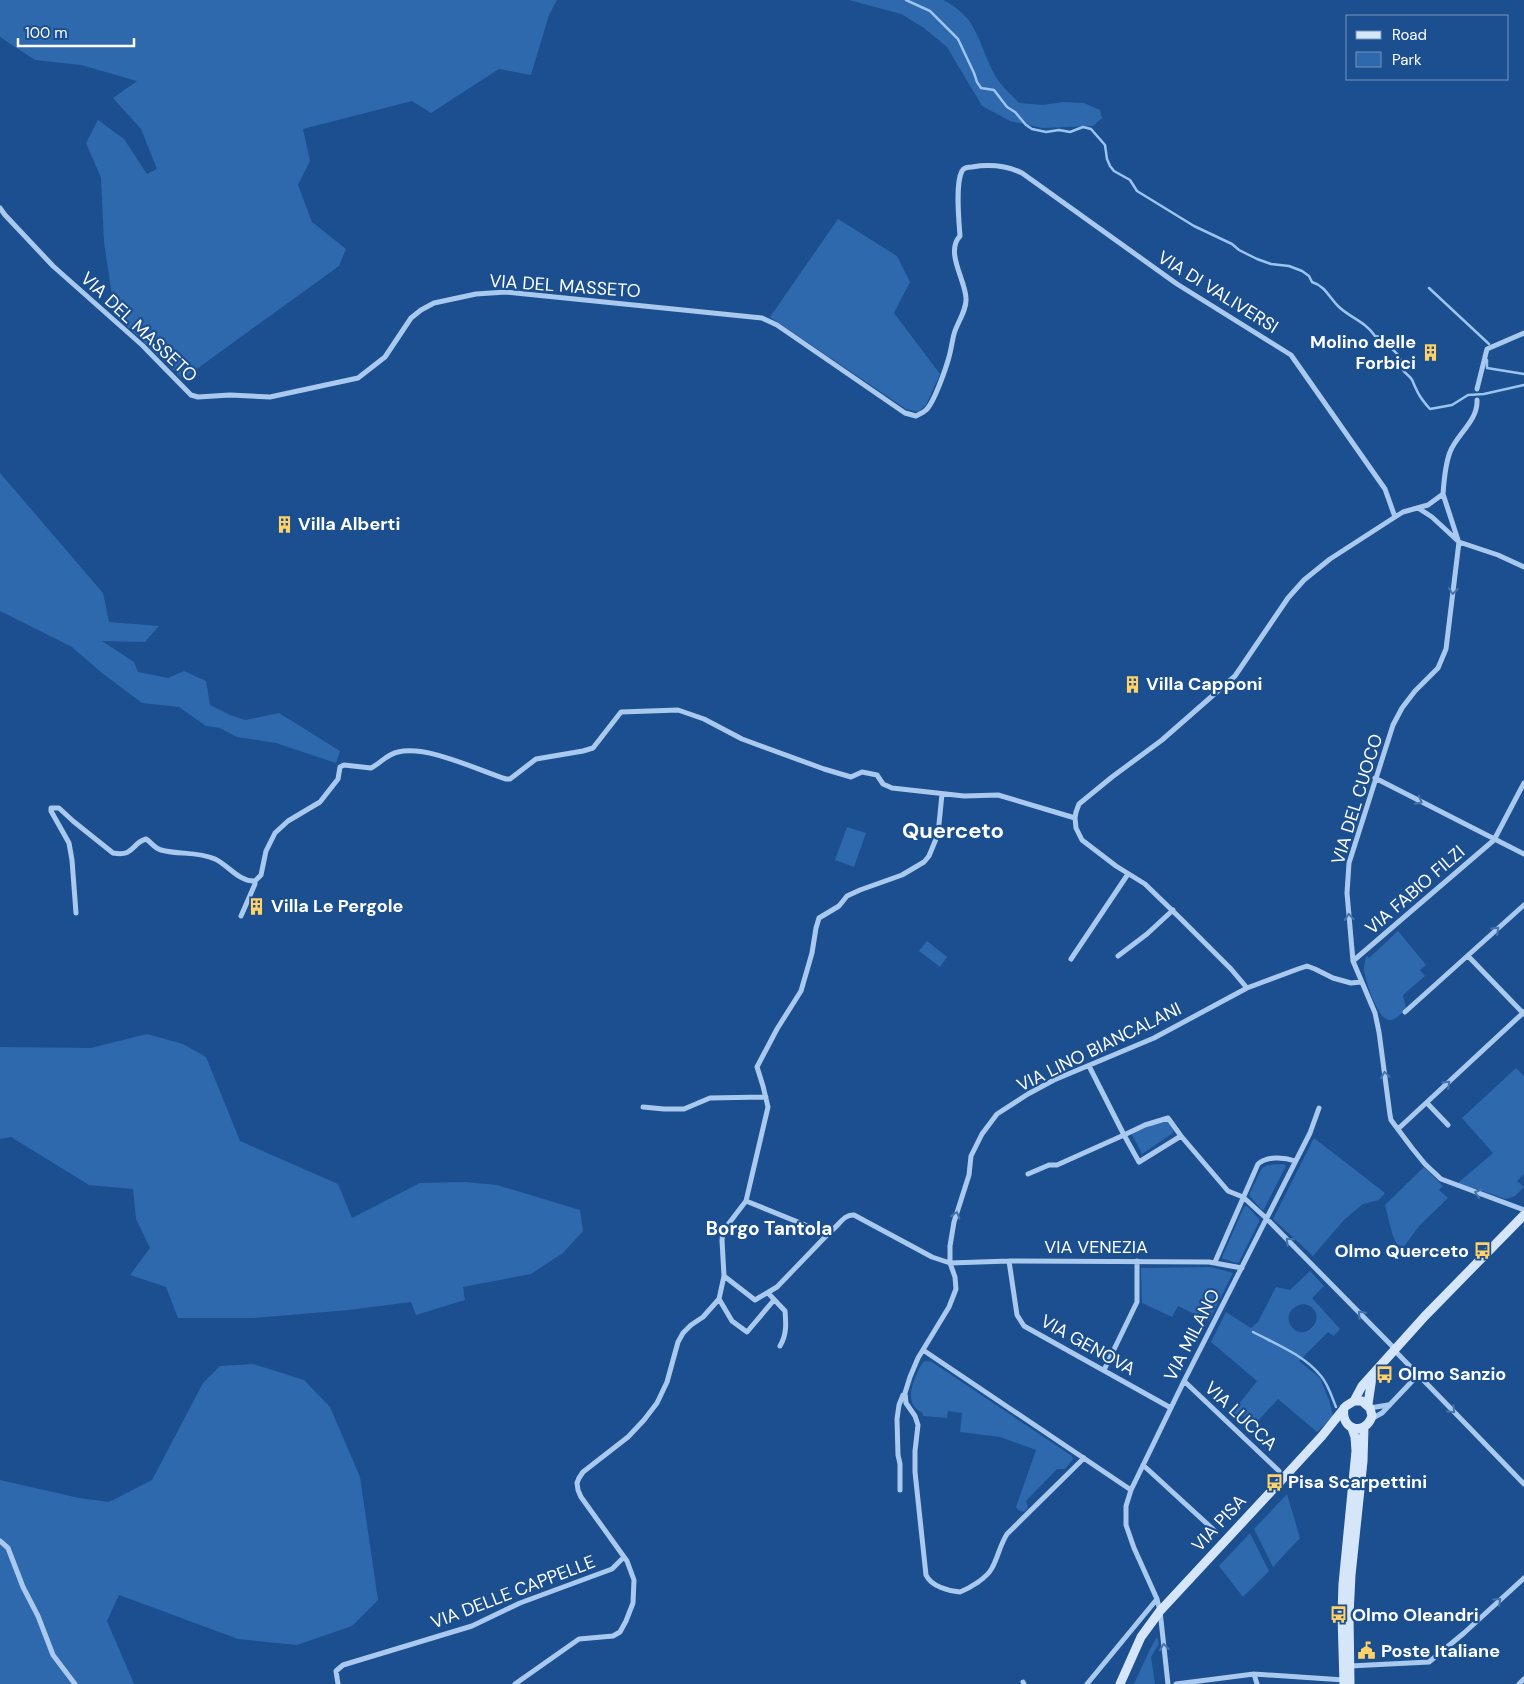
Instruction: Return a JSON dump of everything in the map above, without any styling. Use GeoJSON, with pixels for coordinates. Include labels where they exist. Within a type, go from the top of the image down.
{"type":"FeatureCollection","features":[{"type":"Feature","properties":{"kind":"main road"},"geometry":{"type":"LineString","coordinates":[[1354,1401],[1362,1386],[1397,1351],[1425,1316],[1524,1215]]}},
{"type":"Feature","properties":{"kind":"main road"},"geometry":{"type":"LineString","coordinates":[[1349,1425],[1358,1429],[1364,1427],[1371,1419],[1369,1406],[1372,1377]]}},
{"type":"Feature","properties":{"kind":"main road"},"geometry":{"type":"LineString","coordinates":[[1346,1683],[1342,1615],[1343,1584],[1356,1451],[1355,1437],[1344,1417],[1344,1408],[1354,1401],[1362,1401],[1369,1406]]}},
{"type":"Feature","properties":{"kind":"main road","name":"VIA PISA"},"geometry":{"type":"LineString","coordinates":[[1120,1684],[1141,1637],[1160,1610],[1322,1436],[1344,1408]]}},
{"type":"Feature","properties":{"kind":"main road","name":"VIA PISA"},"geometry":{"type":"LineString","coordinates":[[1322,1436],[1334,1427],[1349,1425]]}},
{"type":"Feature","properties":{"kind":"main road"},"geometry":{"type":"LineString","coordinates":[[1346,1683],[1350,1666],[1349,1615],[1351,1575],[1363,1461],[1364,1427]]}},
{"type":"Feature","properties":{"kind":"street","name":"VIA DI VALIVERSI"},"geometry":{"type":"LineString","coordinates":[[964,169],[995,165],[1022,173],[1177,284],[1291,354],[1385,488],[1395,517]]}},
{"type":"Feature","properties":{"kind":"street","name":"VIA DEL MASSETO"},"geometry":{"type":"LineString","coordinates":[[0,208],[53,266],[142,345],[191,395],[198,398],[230,395],[270,397],[358,378],[385,358],[411,318],[421,310],[434,303],[476,294],[506,292],[764,318],[905,412],[916,416],[927,409],[932,399],[948,360],[954,335],[966,304],[966,295],[954,246],[955,241],[960,236],[958,216],[959,189],[964,169]]}},
{"type":"Feature","properties":{"kind":"street"},"geometry":{"type":"LineString","coordinates":[[1477,389],[1487,349],[1524,333]]}},
{"type":"Feature","properties":{"kind":"street"},"geometry":{"type":"LineString","coordinates":[[1459,542],[1443,494],[1444,474],[1450,451],[1472,419],[1477,408],[1477,400]]}},
{"type":"Feature","properties":{"kind":"street"},"geometry":{"type":"LineString","coordinates":[[1247,988],[1231,969],[1145,884],[1093,850],[1082,840],[1076,828],[1075,818],[1079,804],[1162,740],[1235,676],[1288,598],[1304,580],[1330,559],[1403,512],[1428,505],[1443,494]]}},
{"type":"Feature","properties":{"kind":"street"},"geometry":{"type":"LineString","coordinates":[[1418,508],[1432,517],[1459,542],[1498,555],[1524,567]]}},
{"type":"Feature","properties":{"kind":"street","name":"VIA DEL CUOCO"},"geometry":{"type":"LineString","coordinates":[[1459,542],[1446,649],[1438,668],[1415,690],[1393,725],[1348,863],[1347,893],[1354,961],[1375,1014],[1390,1115],[1398,1129],[1425,1164],[1441,1179],[1524,1210]]}},
{"type":"Feature","properties":{"kind":"street"},"geometry":{"type":"LineString","coordinates":[[241,916],[255,881],[261,876],[265,855],[275,833],[288,821],[320,802],[338,779],[340,767],[344,765],[371,768],[394,753],[414,751],[430,753],[510,779],[536,759],[593,748],[621,712],[678,710],[704,719],[742,739],[851,777],[862,772],[869,772],[877,775],[882,779],[883,784],[892,788],[964,796],[998,795],[1075,818]]}},
{"type":"Feature","properties":{"kind":"street"},"geometry":{"type":"LineString","coordinates":[[1375,778],[1524,854]]}},
{"type":"Feature","properties":{"kind":"street"},"geometry":{"type":"LineString","coordinates":[[1494,840],[1524,783]]}},
{"type":"Feature","properties":{"kind":"street"},"geometry":{"type":"LineString","coordinates":[[828,1234],[746,1200],[768,1107],[757,1067],[777,1029],[802,992],[819,918],[838,906],[847,896],[902,875],[924,862],[929,856],[938,834],[942,794]]}},
{"type":"Feature","properties":{"kind":"street"},"geometry":{"type":"LineString","coordinates":[[76,912],[69,844],[51,811],[50,808],[52,807],[59,808],[113,853],[129,852],[142,840],[146,839],[161,850],[198,854],[214,858],[241,878],[255,881]]}},
{"type":"Feature","properties":{"kind":"street","name":"VIA FABIO FILZI"},"geometry":{"type":"LineString","coordinates":[[1354,961],[1494,840]]}},
{"type":"Feature","properties":{"kind":"street"},"geometry":{"type":"LineString","coordinates":[[1071,959],[1128,874]]}},
{"type":"Feature","properties":{"kind":"street"},"geometry":{"type":"LineString","coordinates":[[1406,1012],[1524,905]]}},
{"type":"Feature","properties":{"kind":"street"},"geometry":{"type":"LineString","coordinates":[[1118,956],[1147,934],[1173,910]]}},
{"type":"Feature","properties":{"kind":"street"},"geometry":{"type":"LineString","coordinates":[[1398,1129],[1524,1013],[1468,956]]}},
{"type":"Feature","properties":{"kind":"street","name":"VIA LINO BIANCALANI"},"geometry":{"type":"LineString","coordinates":[[900,1490],[897,1419],[899,1406],[923,1350],[949,1307],[956,1289],[955,1277],[950,1263],[950,1246],[954,1222],[969,1175],[969,1165],[972,1156],[982,1134],[997,1114],[1054,1080],[1154,1038],[1247,988],[1298,968],[1307,966],[1333,978],[1351,983],[1361,982]]}},
{"type":"Feature","properties":{"kind":"street"},"geometry":{"type":"LineString","coordinates":[[1089,1066],[1139,1162],[1181,1136]]}},
{"type":"Feature","properties":{"kind":"street"},"geometry":{"type":"LineString","coordinates":[[643,1107],[684,1109],[710,1098],[766,1098]]}},
{"type":"Feature","properties":{"kind":"street"},"geometry":{"type":"LineString","coordinates":[[1426,1104],[1448,1125]]}},
{"type":"Feature","properties":{"kind":"street","name":"VIA MILANO"},"geometry":{"type":"LineString","coordinates":[[1168,1684],[1160,1610],[1128,1531],[1126,1512],[1131,1490],[1310,1133],[1319,1108]]}},
{"type":"Feature","properties":{"kind":"street"},"geometry":{"type":"LineString","coordinates":[[1028,1174],[1049,1165],[1057,1165],[1145,1126],[1168,1118],[1228,1192],[1243,1197],[1312,1263],[1524,1484]]}},
{"type":"Feature","properties":{"kind":"street"},"geometry":{"type":"LineString","coordinates":[[1215,1262],[1260,1162],[1267,1158],[1286,1158],[1295,1161]]}},
{"type":"Feature","properties":{"kind":"street","name":"VIA DELLE CAPPELLE"},"geometry":{"type":"LineString","coordinates":[[515,1684],[579,1639],[613,1636],[620,1632],[626,1621],[633,1603],[635,1589],[631,1570],[581,1496],[577,1483],[583,1472],[628,1437],[644,1420],[657,1402],[666,1382],[678,1342],[683,1333],[703,1317],[719,1299],[724,1276],[723,1231],[746,1200]]}},
{"type":"Feature","properties":{"kind":"street"},"geometry":{"type":"LineString","coordinates":[[724,1276],[755,1300],[777,1287],[850,1214],[932,1257],[950,1263]]}},
{"type":"Feature","properties":{"kind":"street","name":"VIA VENEZIA"},"geometry":{"type":"LineString","coordinates":[[950,1263],[1009,1261],[1215,1262],[1242,1268]]}},
{"type":"Feature","properties":{"kind":"street","name":"VIA GENOVA"},"geometry":{"type":"LineString","coordinates":[[1009,1261],[1017,1315],[1024,1326],[1171,1408]]}},
{"type":"Feature","properties":{"kind":"street"},"geometry":{"type":"LineString","coordinates":[[1104,1370],[1136,1302],[1136,1261]]}},
{"type":"Feature","properties":{"kind":"street"},"geometry":{"type":"LineString","coordinates":[[768,1293],[785,1311],[786,1328],[784,1339],[780,1346]]}},
{"type":"Feature","properties":{"kind":"street"},"geometry":{"type":"LineString","coordinates":[[719,1299],[732,1321],[748,1332],[774,1300]]}},
{"type":"Feature","properties":{"kind":"street"},"geometry":{"type":"LineString","coordinates":[[923,1350],[1131,1490]]}},
{"type":"Feature","properties":{"kind":"street"},"geometry":{"type":"LineString","coordinates":[[1371,1419],[1380,1415],[1418,1375]]}},
{"type":"Feature","properties":{"kind":"street","name":"VIA LUCCA"},"geometry":{"type":"LineString","coordinates":[[1184,1381],[1279,1470]]}},
{"type":"Feature","properties":{"kind":"street"},"geometry":{"type":"LineString","coordinates":[[905,1392],[906,1403],[915,1416],[918,1425],[915,1472],[926,1575],[928,1580],[936,1585],[960,1592],[989,1573],[1007,1534],[1084,1458]]}},
{"type":"Feature","properties":{"kind":"street"},"geometry":{"type":"LineString","coordinates":[[1369,1406],[1388,1405]]}},
{"type":"Feature","properties":{"kind":"street"},"geometry":{"type":"LineString","coordinates":[[1143,1465],[1216,1532]]}},
{"type":"Feature","properties":{"kind":"street"},"geometry":{"type":"LineString","coordinates":[[0,1541],[8,1548],[22,1587],[38,1616],[53,1655],[74,1684]]}},
{"type":"Feature","properties":{"kind":"street","name":"VIA DELLE CAPPELLE"},"geometry":{"type":"LineString","coordinates":[[338,1684],[336,1671],[343,1665],[472,1626],[520,1603],[612,1569],[623,1558]]}},
{"type":"Feature","properties":{"kind":"street"},"geometry":{"type":"LineString","coordinates":[[1350,1666],[1429,1662],[1524,1578]]}},
{"type":"Feature","properties":{"kind":"street"},"geometry":{"type":"LineString","coordinates":[[1087,1684],[1157,1599]]}},
{"type":"Feature","properties":{"kind":"street"},"geometry":{"type":"LineString","coordinates":[[1176,1684],[1254,1674],[1346,1683]]}},
{"type":"Feature","properties":{"kind":"street"},"geometry":{"type":"LineString","coordinates":[[1254,1674],[1257,1684]]}},
{"type":"Feature","properties":{"kind":"street"},"geometry":{"type":"LineString","coordinates":[[1519,1684],[1524,1679]]}},
{"type":"Feature","properties":{"kind":"green space"},"geometry":{"type":"Polygon","coordinates":[[[0,0],[557,0],[549,15],[531,75],[499,69],[431,113],[412,101],[303,129],[310,161],[298,185],[312,222],[346,249],[339,266],[183,379],[115,315],[104,242],[101,178],[86,143],[98,120],[124,139],[147,174],[157,169],[141,129],[113,98],[137,81],[81,65],[35,60],[0,37],[0,0]]]}},
{"type":"Feature","properties":{"kind":"green space"},"geometry":{"type":"Polygon","coordinates":[[[849,0],[943,0],[955,7],[971,24],[996,77],[1019,103],[1042,105],[1063,102],[1084,103],[1100,110],[1102,118],[1093,126],[1042,128],[1010,121],[982,106],[947,47],[924,28],[901,14],[849,0]]]}},
{"type":"Feature","properties":{"kind":"green space"},"geometry":{"type":"Polygon","coordinates":[[[838,219],[897,256],[910,282],[894,313],[940,374],[926,405],[918,412],[906,409],[770,317],[838,219]]]}},
{"type":"Feature","properties":{"kind":"green space"},"geometry":{"type":"Polygon","coordinates":[[[0,473],[103,593],[109,622],[159,626],[145,642],[102,641],[134,662],[138,672],[168,678],[184,671],[206,681],[210,705],[230,715],[245,720],[279,713],[340,751],[336,763],[276,743],[237,737],[220,728],[206,726],[179,707],[142,703],[102,673],[72,647],[0,611],[0,473]]]}},
{"type":"Feature","properties":{"kind":"green space"},"geometry":{"type":"Polygon","coordinates":[[[847,827],[866,833],[854,867],[835,860],[847,827]]]}},
{"type":"Feature","properties":{"kind":"green space"},"geometry":{"type":"Polygon","coordinates":[[[1398,931],[1426,965],[1420,970],[1425,976],[1403,995],[1406,1009],[1397,1018],[1390,1020],[1385,1019],[1373,999],[1364,966],[1366,957],[1369,958],[1398,931]]]}},
{"type":"Feature","properties":{"kind":"green space"},"geometry":{"type":"Polygon","coordinates":[[[927,941],[947,957],[940,967],[919,951],[927,941]]]}},
{"type":"Feature","properties":{"kind":"green space"},"geometry":{"type":"Polygon","coordinates":[[[147,1034],[183,1044],[206,1057],[240,1141],[338,1184],[352,1218],[420,1183],[465,1182],[497,1185],[580,1210],[583,1231],[563,1253],[531,1274],[463,1287],[465,1300],[416,1315],[411,1302],[349,1310],[254,1318],[178,1318],[166,1287],[130,1275],[150,1248],[136,1219],[133,1189],[89,1185],[11,1137],[0,1139],[0,1047],[91,1048],[147,1034]]]}},
{"type":"Feature","properties":{"kind":"green space"},"geometry":{"type":"Polygon","coordinates":[[[1516,1068],[1524,1076],[1524,1174],[1517,1181],[1524,1187],[1515,1196],[1506,1199],[1458,1183],[1493,1153],[1462,1118],[1516,1068]]]}},
{"type":"Feature","properties":{"kind":"green space"},"geometry":{"type":"Polygon","coordinates":[[[1167,1120],[1173,1133],[1142,1154],[1131,1133],[1167,1120]]]}},
{"type":"Feature","properties":{"kind":"green space"},"geometry":{"type":"Polygon","coordinates":[[[1314,1138],[1385,1193],[1379,1200],[1363,1204],[1344,1220],[1313,1256],[1273,1219],[1314,1138]]]}},
{"type":"Feature","properties":{"kind":"green space"},"geometry":{"type":"Polygon","coordinates":[[[1284,1164],[1286,1166],[1262,1210],[1249,1195],[1262,1168],[1267,1165],[1284,1164]]]}},
{"type":"Feature","properties":{"kind":"green space"},"geometry":{"type":"Polygon","coordinates":[[[1424,1167],[1443,1186],[1439,1190],[1448,1198],[1419,1226],[1400,1252],[1392,1233],[1385,1205],[1424,1167]]]}},
{"type":"Feature","properties":{"kind":"green space"},"geometry":{"type":"Polygon","coordinates":[[[1247,1206],[1259,1219],[1259,1222],[1239,1262],[1223,1259],[1222,1257],[1244,1207],[1247,1206]]]}},
{"type":"Feature","properties":{"kind":"green space"},"geometry":{"type":"Polygon","coordinates":[[[1211,1267],[1233,1273],[1209,1321],[1178,1306],[1172,1317],[1142,1303],[1141,1268],[1211,1267]]]}},
{"type":"Feature","properties":{"kind":"green space"},"geometry":{"type":"Polygon","coordinates":[[[1310,1271],[1324,1286],[1312,1298],[1340,1329],[1334,1336],[1328,1332],[1299,1361],[1320,1378],[1329,1400],[1333,1416],[1317,1432],[1278,1399],[1254,1425],[1241,1415],[1232,1413],[1257,1381],[1211,1342],[1226,1312],[1251,1328],[1258,1322],[1276,1287],[1290,1290],[1310,1271]],[[1304,1304],[1293,1308],[1289,1314],[1291,1326],[1297,1331],[1309,1330],[1316,1320],[1316,1314],[1312,1308],[1304,1304]]]}},
{"type":"Feature","properties":{"kind":"green space"},"geometry":{"type":"Polygon","coordinates":[[[925,1361],[932,1362],[1072,1456],[1073,1459],[1065,1469],[1057,1469],[1026,1501],[1028,1508],[1024,1512],[1016,1507],[1036,1450],[1000,1437],[960,1432],[962,1413],[948,1411],[947,1418],[923,1416],[923,1413],[914,1406],[911,1393],[918,1371],[925,1361]]]}},
{"type":"Feature","properties":{"kind":"green space"},"geometry":{"type":"Polygon","coordinates":[[[253,1364],[304,1380],[330,1407],[360,1477],[378,1600],[352,1626],[297,1645],[238,1639],[119,1595],[107,1621],[134,1684],[0,1684],[0,1480],[79,1498],[109,1502],[152,1480],[203,1383],[220,1366],[253,1364]]]}},
{"type":"Feature","properties":{"kind":"green space"},"geometry":{"type":"Polygon","coordinates":[[[1287,1494],[1300,1538],[1273,1567],[1254,1529],[1287,1494]]]}},
{"type":"Feature","properties":{"kind":"green space"},"geometry":{"type":"Polygon","coordinates":[[[1250,1533],[1269,1571],[1243,1597],[1219,1566],[1250,1533]]]}},
{"type":"Feature","properties":{"kind":"green space"},"geometry":{"type":"Polygon","coordinates":[[[1157,1637],[1159,1644],[1151,1657],[1155,1684],[1134,1684],[1150,1649],[1157,1637]]]}},
{"type":"Feature","properties":{"kind":"waterway"},"geometry":{"type":"LineString","coordinates":[[906,0],[930,11],[958,39],[981,88],[994,90],[1007,107],[1015,112],[1026,125],[1032,129],[1046,132],[1059,130],[1070,132],[1083,127],[1091,129],[1105,145],[1110,166],[1114,171],[1130,180],[1137,191],[1194,226],[1232,244],[1239,250],[1257,259],[1271,264],[1289,266],[1309,276],[1312,282],[1324,289],[1335,303],[1367,327],[1375,336],[1381,337],[1396,353],[1401,359],[1403,370],[1430,409],[1452,405],[1468,395],[1484,394],[1524,385]]}},
{"type":"Feature","properties":{"kind":"waterway"},"geometry":{"type":"LineString","coordinates":[[1429,288],[1489,344]]}},
{"type":"Feature","properties":{"kind":"waterway"},"geometry":{"type":"LineString","coordinates":[[1487,360],[1487,368],[1524,374]]}},
{"type":"Feature","properties":{"kind":"waterway"},"geometry":{"type":"LineString","coordinates":[[1253,1332],[1289,1351],[1314,1369],[1326,1383],[1336,1407]]}},
{"type":"Feature","properties":{"kind":"place","name":"Molino delle Forbici"},"geometry":{"type":"Point","coordinates":[1430,352]}},
{"type":"Feature","properties":{"kind":"place","name":"Villa Alberti"},"geometry":{"type":"Point","coordinates":[284,524]}},
{"type":"Feature","properties":{"kind":"place","name":"Villa Capponi"},"geometry":{"type":"Point","coordinates":[1132,684]}},
{"type":"Feature","properties":{"kind":"place","name":"Villa Le Pergole"},"geometry":{"type":"Point","coordinates":[257,906]}},
{"type":"Feature","properties":{"kind":"place","name":"Olmo Querceto"},"geometry":{"type":"Point","coordinates":[1483,1251]}},
{"type":"Feature","properties":{"kind":"place","name":"Olmo Sanzio"},"geometry":{"type":"Point","coordinates":[1384,1374]}},
{"type":"Feature","properties":{"kind":"place","name":"Pisa Scarpettini"},"geometry":{"type":"Point","coordinates":[1274,1482]}},
{"type":"Feature","properties":{"kind":"place","name":"Olmo Oleandri"},"geometry":{"type":"Point","coordinates":[1338,1615]}},
{"type":"Feature","properties":{"kind":"place","name":"Poste Italiane"},"geometry":{"type":"Point","coordinates":[1367,1651]}},
{"type":"Feature","properties":{"kind":"district","name":"Querceto"},"geometry":{"type":"Point","coordinates":[953,830]}},
{"type":"Feature","properties":{"kind":"district","name":"Borgo Tantola"},"geometry":{"type":"Point","coordinates":[769,1228]}}]}
